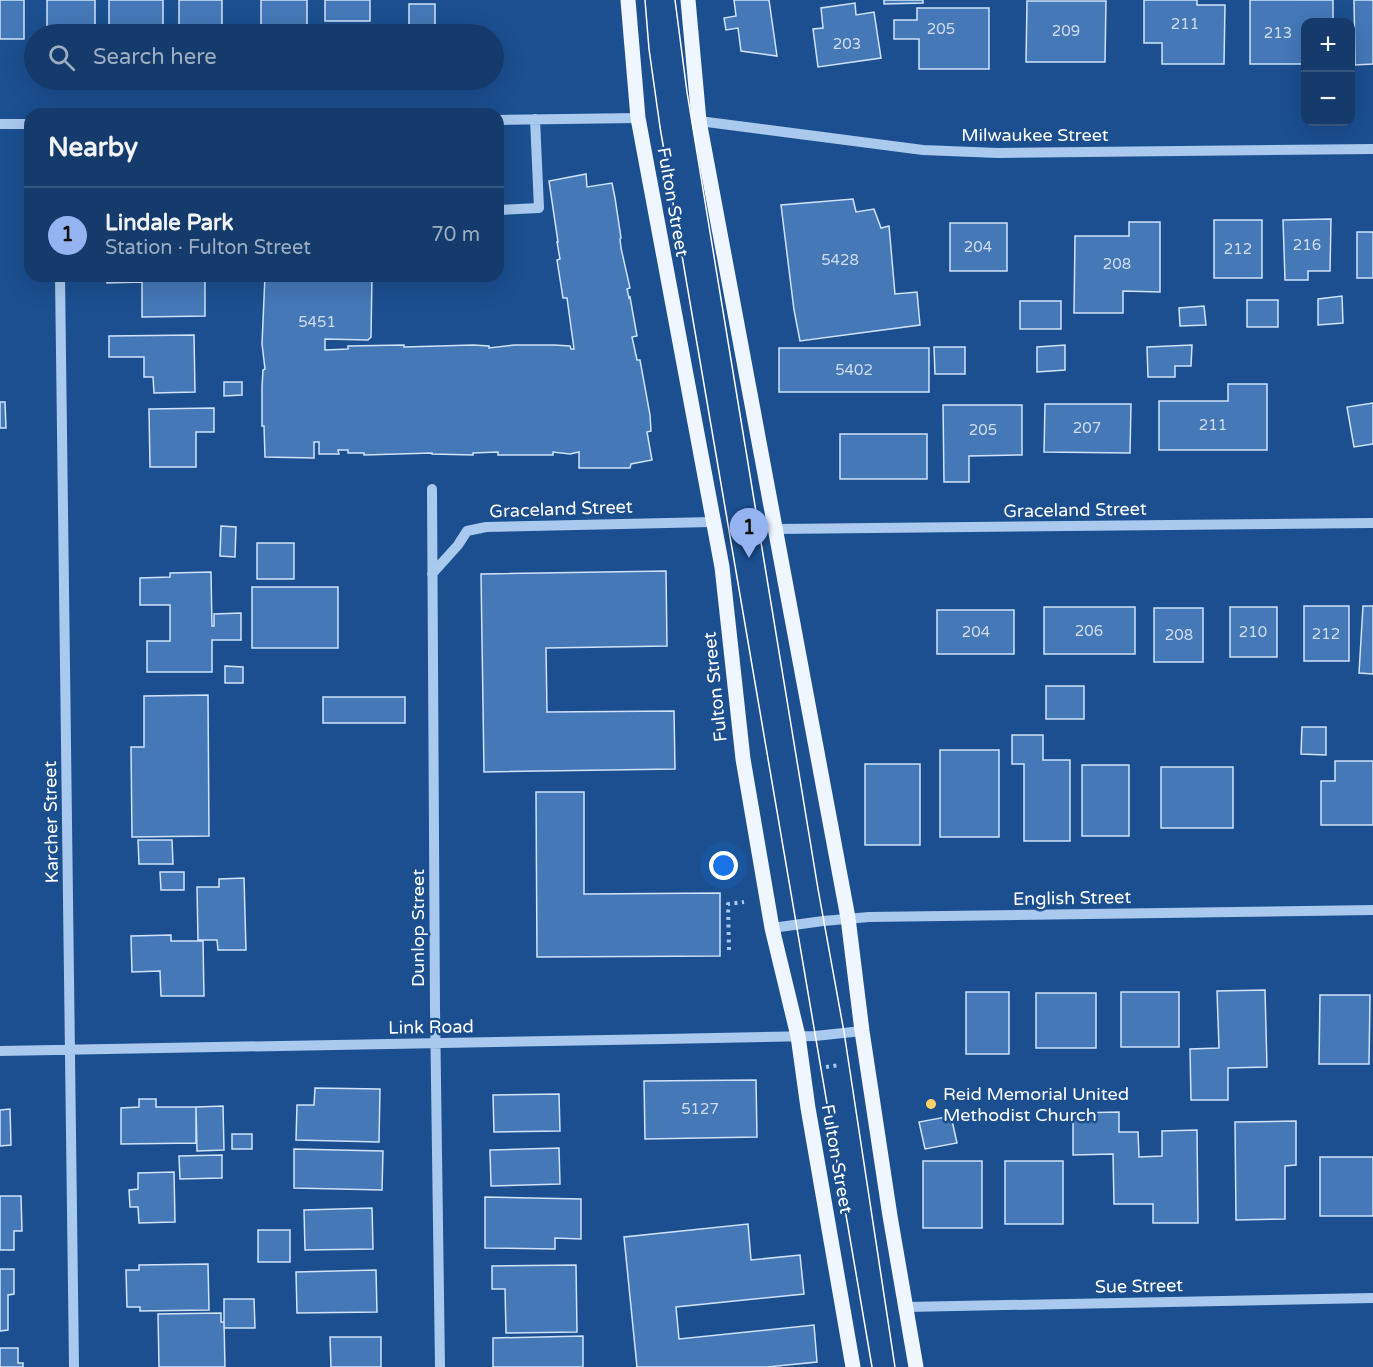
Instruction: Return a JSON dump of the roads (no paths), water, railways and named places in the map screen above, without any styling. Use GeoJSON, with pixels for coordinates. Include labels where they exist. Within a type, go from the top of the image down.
{"type":"FeatureCollection","features":[{"type":"Feature","properties":{"kind":"main road","name":"Fulton Street"},"geometry":{"type":"LineString","coordinates":[[628,0],[638,118],[722,567],[743,759],[772,928],[798,1036],[808,1108],[853,1367]]}},
{"type":"Feature","properties":{"kind":"main road"},"geometry":{"type":"LineString","coordinates":[[688,0],[699,121],[848,918],[862,1031],[890,1216],[916,1367]]}},
{"type":"Feature","properties":{"kind":"street"},"geometry":{"type":"LineString","coordinates":[[504,120],[638,118]]}},
{"type":"Feature","properties":{"kind":"street"},"geometry":{"type":"LineString","coordinates":[[504,210],[539,208],[535,120]]}},
{"type":"Feature","properties":{"kind":"street","name":"Milwaukee Street"},"geometry":{"type":"LineString","coordinates":[[699,121],[914,149],[998,153],[1373,149]]}},
{"type":"Feature","properties":{"kind":"street"},"geometry":{"type":"LineString","coordinates":[[0,124],[24,124]]}},
{"type":"Feature","properties":{"kind":"street","name":"Karcher Street"},"geometry":{"type":"LineString","coordinates":[[60,282],[74,1367]]}},
{"type":"Feature","properties":{"kind":"street","name":"Dunlop Street"},"geometry":{"type":"LineString","coordinates":[[432,489],[435,1044],[440,1367]]}},
{"type":"Feature","properties":{"kind":"street","name":"Graceland Street"},"geometry":{"type":"LineString","coordinates":[[432,574],[458,545],[467,531],[486,527],[713,522]]}},
{"type":"Feature","properties":{"kind":"street","name":"Graceland Street"},"geometry":{"type":"LineString","coordinates":[[777,529],[1373,523]]}},
{"type":"Feature","properties":{"kind":"street","name":"English Street"},"geometry":{"type":"LineString","coordinates":[[772,928],[848,918],[1373,910]]}},
{"type":"Feature","properties":{"kind":"street","name":"Link Road"},"geometry":{"type":"LineString","coordinates":[[0,1051],[798,1036],[862,1031]]}},
{"type":"Feature","properties":{"kind":"street","name":"Sue Street"},"geometry":{"type":"LineString","coordinates":[[906,1307],[1373,1298]]}},
{"type":"Feature","properties":{"kind":"tram line"},"geometry":{"type":"LineString","coordinates":[[645,0],[660,127],[872,1367]]}},
{"type":"Feature","properties":{"kind":"tram line"},"geometry":{"type":"LineString","coordinates":[[675,0],[687,92],[818,889],[844,1032],[895,1367]]}},
{"type":"Feature","properties":{"kind":"place","name":"Lindale Park"},"geometry":{"type":"Point","coordinates":[749,558]}},
{"type":"Feature","properties":{"kind":"place","name":"Reid Memorial United Methodist Church"},"geometry":{"type":"Point","coordinates":[931,1104]}}]}
